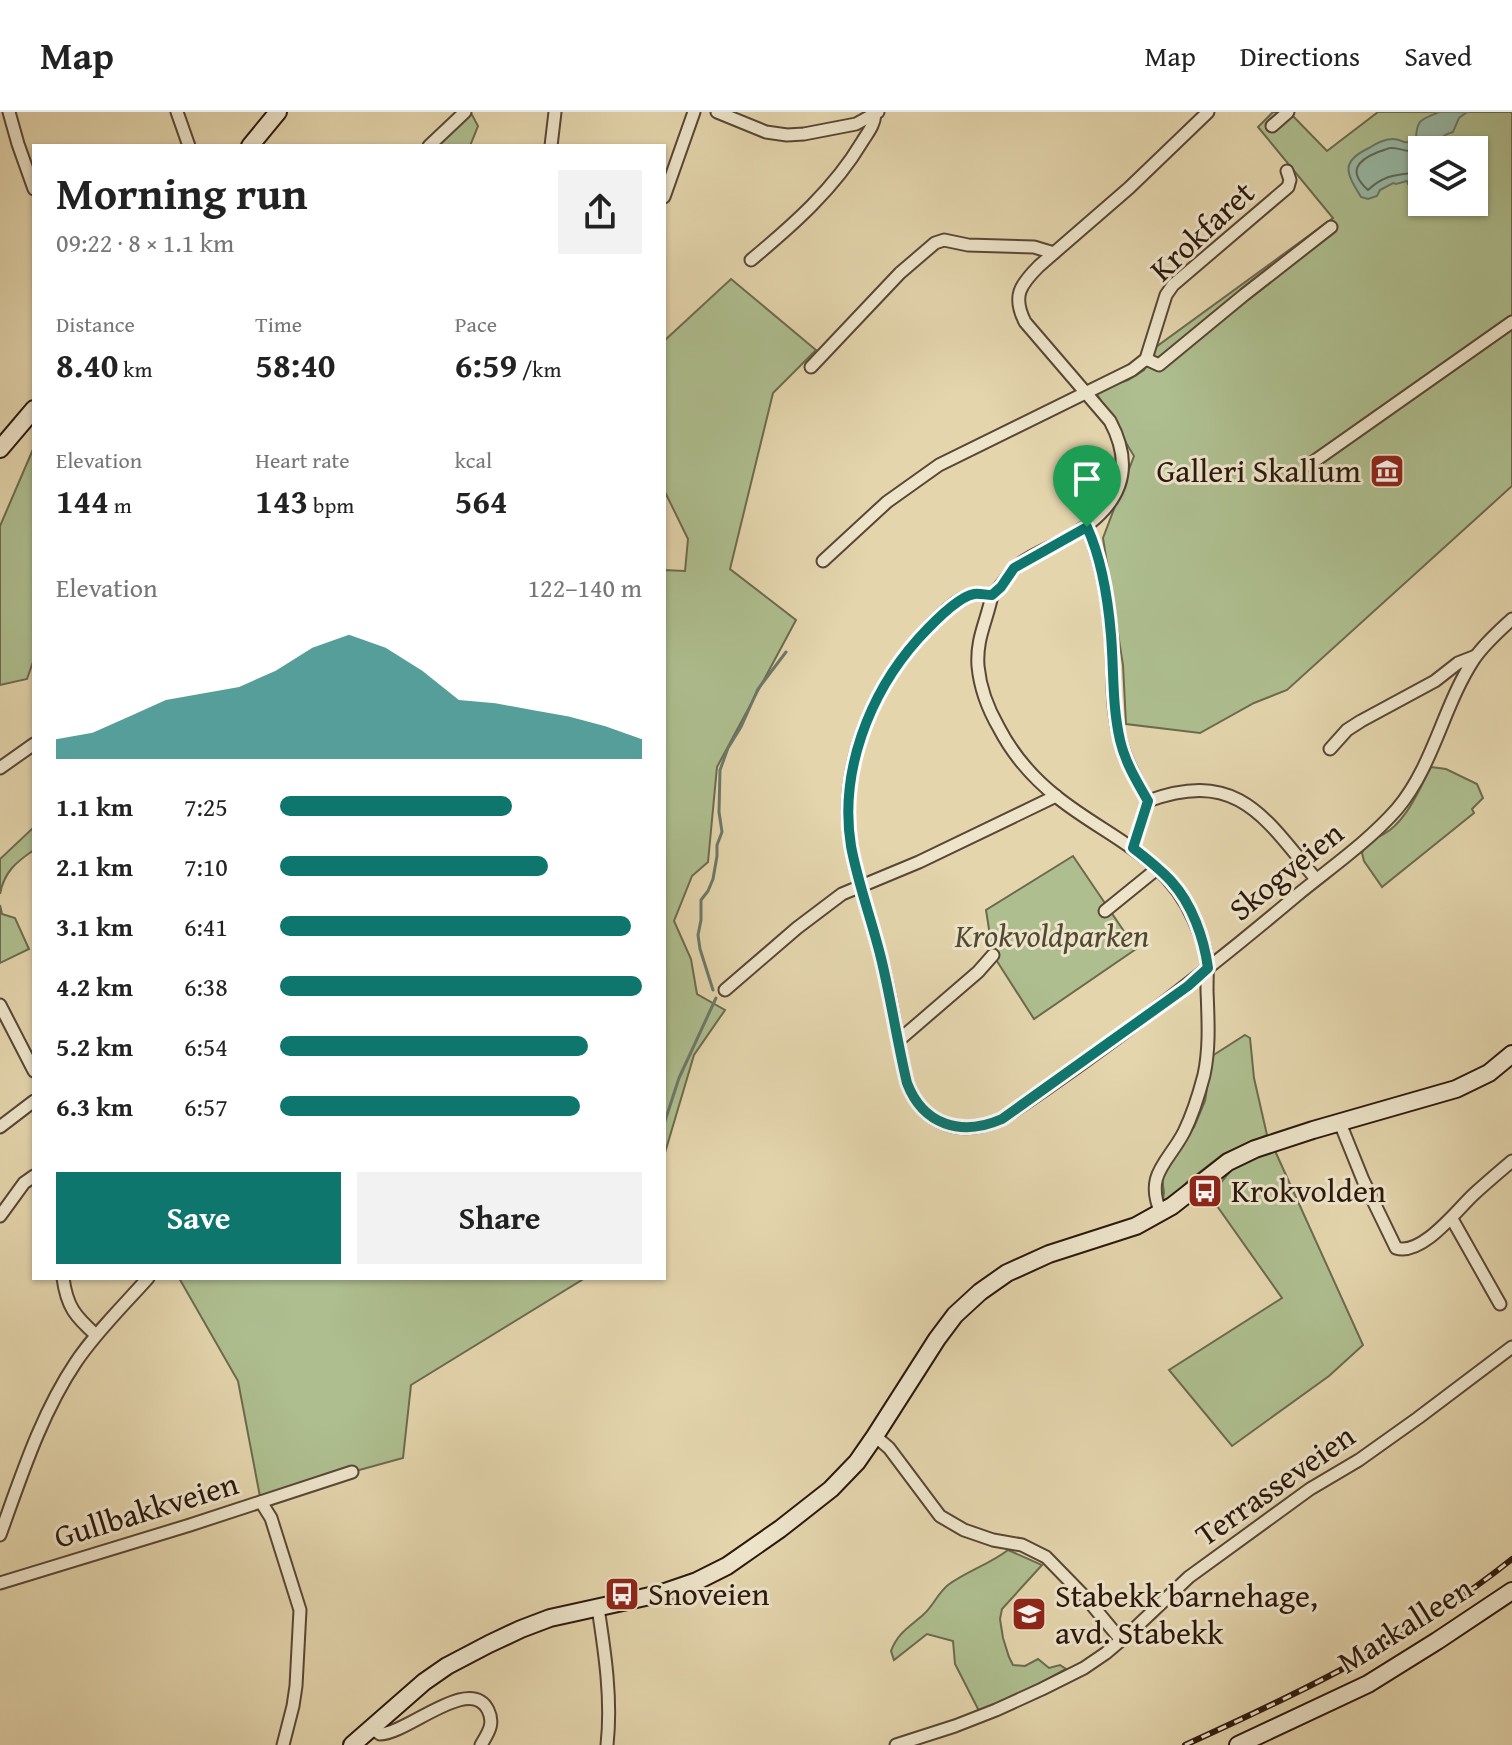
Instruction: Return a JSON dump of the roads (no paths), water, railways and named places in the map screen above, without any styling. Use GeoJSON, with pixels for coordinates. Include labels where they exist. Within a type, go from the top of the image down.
{"type":"FeatureCollection","features":[{"type":"Feature","properties":{"kind":"main road"},"geometry":{"type":"LineString","coordinates":[[252,144],[278,112]]}},
{"type":"Feature","properties":{"kind":"main road"},"geometry":{"type":"LineString","coordinates":[[0,449],[32,411]]}},
{"type":"Feature","properties":{"kind":"main road"},"geometry":{"type":"LineString","coordinates":[[352,1745],[424,1682],[489,1644],[550,1618],[682,1587],[727,1566],[780,1529],[831,1489],[857,1462],[955,1315],[1007,1273],[1065,1249],[1119,1233],[1161,1213],[1241,1155],[1271,1142],[1456,1089],[1489,1073],[1512,1054]]}},
{"type":"Feature","properties":{"kind":"main road","name":"Markalleen"},"geometry":{"type":"LineString","coordinates":[[1238,1745],[1368,1684],[1512,1591]]}},
{"type":"Feature","properties":{"kind":"street"},"geometry":{"type":"LineString","coordinates":[[177,112],[188,144]]}},
{"type":"Feature","properties":{"kind":"street"},"geometry":{"type":"LineString","coordinates":[[431,144],[465,112]]}},
{"type":"Feature","properties":{"kind":"street"},"geometry":{"type":"LineString","coordinates":[[551,144],[555,112]]}},
{"type":"Feature","properties":{"kind":"street"},"geometry":{"type":"LineString","coordinates":[[666,191],[694,112]]}},
{"type":"Feature","properties":{"kind":"street"},"geometry":{"type":"LineString","coordinates":[[717,112],[766,132],[787,135],[856,124],[877,113]]}},
{"type":"Feature","properties":{"kind":"street"},"geometry":{"type":"LineString","coordinates":[[1161,1213],[1155,1179],[1190,1121],[1204,1072],[1208,968],[1203,940],[1187,904],[1158,868],[1056,796],[1016,756],[983,694],[978,640],[992,595],[1014,568],[1087,527],[1108,506],[1122,472],[1118,437],[1110,421],[1035,335],[1019,310],[1020,289],[1027,278],[1129,188],[1208,112]]}},
{"type":"Feature","properties":{"kind":"street"},"geometry":{"type":"LineString","coordinates":[[1272,126],[1288,112]]}},
{"type":"Feature","properties":{"kind":"street"},"geometry":{"type":"LineString","coordinates":[[751,260],[833,184],[856,154],[877,113]]}},
{"type":"Feature","properties":{"kind":"street"},"geometry":{"type":"LineString","coordinates":[[7,119],[32,184]]}},
{"type":"Feature","properties":{"kind":"street","name":"Krokfaret"},"geometry":{"type":"LineString","coordinates":[[1146,359],[1166,295],[1184,275],[1288,187],[1290,180],[1287,171]]}},
{"type":"Feature","properties":{"kind":"street"},"geometry":{"type":"LineString","coordinates":[[823,561],[887,502],[939,465],[1086,394],[1132,370],[1146,359],[1159,365],[1331,227]]}},
{"type":"Feature","properties":{"kind":"street"},"geometry":{"type":"LineString","coordinates":[[811,367],[900,273],[935,243],[944,240],[968,245],[1034,247],[1054,253]]}},
{"type":"Feature","properties":{"kind":"street"},"geometry":{"type":"LineString","coordinates":[[1309,465],[1512,322]]}},
{"type":"Feature","properties":{"kind":"street"},"geometry":{"type":"LineString","coordinates":[[1087,527],[1103,580],[1111,636],[1114,704],[1121,744],[1148,801],[1133,848]]}},
{"type":"Feature","properties":{"kind":"street","name":"Skogveien"},"geometry":{"type":"LineString","coordinates":[[992,595],[969,595],[933,622],[886,680],[871,710],[856,755],[849,794],[851,843],[882,962],[907,1083],[913,1097],[931,1117],[974,1129],[987,1126],[1019,1108],[1188,986],[1380,827],[1411,790],[1476,656],[1512,619]]}},
{"type":"Feature","properties":{"kind":"street","name":"Skogveien"},"geometry":{"type":"LineString","coordinates":[[1330,749],[1347,730],[1361,721],[1426,687],[1458,663],[1476,656]]}},
{"type":"Feature","properties":{"kind":"street"},"geometry":{"type":"LineString","coordinates":[[0,768],[32,745]]}},
{"type":"Feature","properties":{"kind":"street"},"geometry":{"type":"LineString","coordinates":[[1148,801],[1189,791],[1210,791],[1232,796],[1262,816],[1316,879]]}},
{"type":"Feature","properties":{"kind":"street"},"geometry":{"type":"LineString","coordinates":[[725,990],[842,894],[919,862],[1056,796]]}},
{"type":"Feature","properties":{"kind":"street"},"geometry":{"type":"LineString","coordinates":[[1105,911],[1158,868]]}},
{"type":"Feature","properties":{"kind":"street"},"geometry":{"type":"LineString","coordinates":[[899,1040],[978,972],[993,955]]}},
{"type":"Feature","properties":{"kind":"street"},"geometry":{"type":"LineString","coordinates":[[0,1005],[32,1067]]}},
{"type":"Feature","properties":{"kind":"street"},"geometry":{"type":"LineString","coordinates":[[0,1127],[32,1103]]}},
{"type":"Feature","properties":{"kind":"street"},"geometry":{"type":"LineString","coordinates":[[1340,1123],[1396,1248],[1406,1250],[1436,1232],[1512,1161]]}},
{"type":"Feature","properties":{"kind":"street"},"geometry":{"type":"LineString","coordinates":[[0,1216],[24,1183],[32,1177]]}},
{"type":"Feature","properties":{"kind":"street"},"geometry":{"type":"LineString","coordinates":[[1452,1219],[1500,1304]]}},
{"type":"Feature","properties":{"kind":"street"},"geometry":{"type":"LineString","coordinates":[[63,1280],[70,1308],[96,1335]]}},
{"type":"Feature","properties":{"kind":"street"},"geometry":{"type":"LineString","coordinates":[[0,1535],[47,1414],[64,1380],[96,1335],[146,1280]]}},
{"type":"Feature","properties":{"kind":"street","name":"Terrasseveien"},"geometry":{"type":"LineString","coordinates":[[896,1745],[955,1726],[1084,1668],[1121,1640],[1189,1577],[1310,1489],[1359,1460],[1512,1347]]}},
{"type":"Feature","properties":{"kind":"street"},"geometry":{"type":"LineString","coordinates":[[875,1436],[889,1448],[940,1516],[964,1530],[993,1540],[1022,1545],[1046,1557],[1121,1640]]}},
{"type":"Feature","properties":{"kind":"street","name":"Gullbakkveien"},"geometry":{"type":"LineString","coordinates":[[0,1583],[352,1472]]}},
{"type":"Feature","properties":{"kind":"street","name":"Gullbakkveien"},"geometry":{"type":"LineString","coordinates":[[261,1502],[271,1518],[300,1610],[296,1686],[283,1745]]}},
{"type":"Feature","properties":{"kind":"street"},"geometry":{"type":"LineString","coordinates":[[598,1608],[608,1702],[607,1745]]}},
{"type":"Feature","properties":{"kind":"street"},"geometry":{"type":"LineString","coordinates":[[372,1728],[380,1734],[396,1731],[451,1702],[475,1700],[484,1704],[492,1723],[481,1745]]}},
{"type":"Feature","properties":{"kind":"water"},"geometry":{"type":"Polygon","coordinates":[[[1439,112],[1467,112],[1459,118],[1453,132],[1445,136],[1416,136],[1422,120],[1439,112]]]}},
{"type":"Feature","properties":{"kind":"water"},"geometry":{"type":"Polygon","coordinates":[[[1393,139],[1406,142],[1408,184],[1407,181],[1393,183],[1380,190],[1377,196],[1368,199],[1361,197],[1349,175],[1353,158],[1383,141],[1393,139]]]}},
{"type":"Feature","properties":{"kind":"waterway"},"geometry":{"type":"LineString","coordinates":[[713,990],[698,935],[701,900],[713,879],[717,845],[722,832],[720,770],[758,689],[786,652]]}},
{"type":"Feature","properties":{"kind":"waterway"},"geometry":{"type":"LineString","coordinates":[[666,1118],[679,1078],[716,998]]}},
{"type":"Feature","properties":{"kind":"railway"},"geometry":{"type":"LineString","coordinates":[[1185,1745],[1313,1684],[1395,1639],[1435,1615],[1512,1559]]}},
{"type":"Feature","properties":{"kind":"place","name":"Galleri Skallum"},"geometry":{"type":"Point","coordinates":[1387,471]}},
{"type":"Feature","properties":{"kind":"place","name":"Krokvolden"},"geometry":{"type":"Point","coordinates":[1205,1191]}},
{"type":"Feature","properties":{"kind":"place","name":"Snoveien"},"geometry":{"type":"Point","coordinates":[622,1594]}},
{"type":"Feature","properties":{"kind":"place","name":"Stabekk barnehage, avd. Stabekk"},"geometry":{"type":"Point","coordinates":[1029,1614]}},
{"type":"Feature","properties":{"kind":"park label","name":"Krokvoldparken"},"geometry":{"type":"Point","coordinates":[1052,936]}}]}
